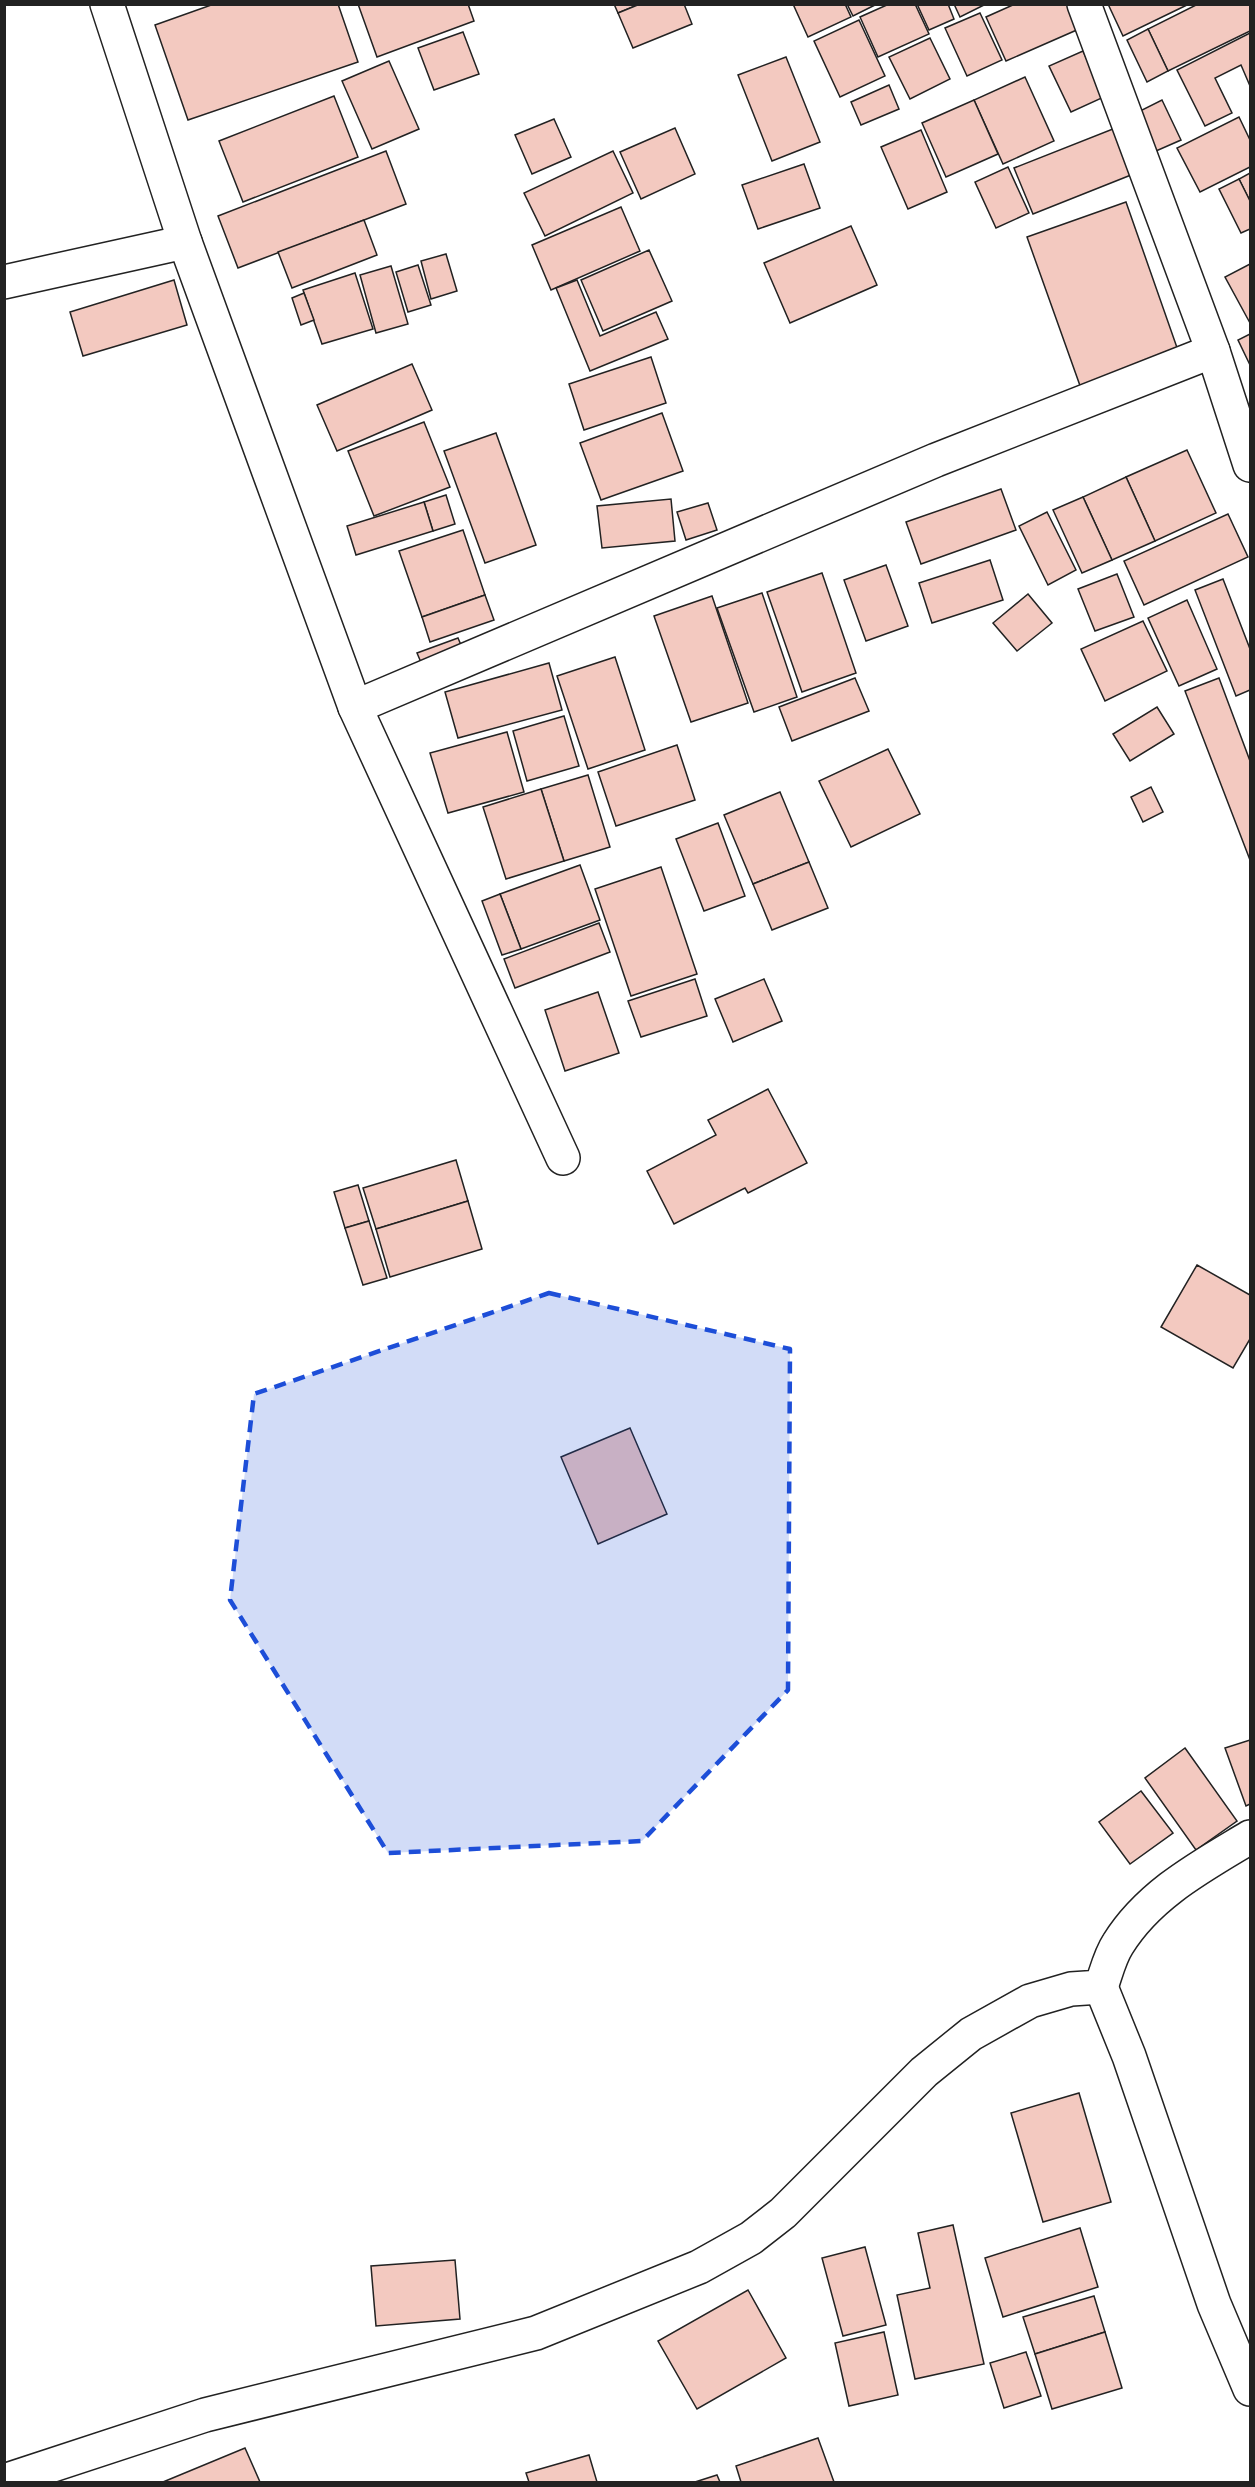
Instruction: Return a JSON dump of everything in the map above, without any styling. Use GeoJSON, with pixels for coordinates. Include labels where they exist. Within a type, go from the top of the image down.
{"type":"FeatureCollection","features":[{"type":"Feature","properties":{"kind":"street"},"geometry":{"type":"LineString","coordinates":[[107,4],[185,242],[355,707],[563,1158]]}},
{"type":"Feature","properties":{"kind":"street"},"geometry":{"type":"LineString","coordinates":[[1084,4],[1213,351],[1251,465]]}},
{"type":"Feature","properties":{"kind":"street"},"geometry":{"type":"LineString","coordinates":[[4,282],[185,242]]}},
{"type":"Feature","properties":{"kind":"street"},"geometry":{"type":"LineString","coordinates":[[355,707],[936,460],[1213,351]]}},
{"type":"Feature","properties":{"kind":"street"},"geometry":{"type":"LineString","coordinates":[[1251,1837],[1182,1879],[1146,1909],[1118,1945],[1101,1987],[1129,2056],[1214,2304],[1251,2389]]}},
{"type":"Feature","properties":{"kind":"street"},"geometry":{"type":"LineString","coordinates":[[4,2481],[205,2415],[536,2333],[699,2267],[751,2238],[783,2213],[924,2072],[971,2034],[1030,2001],[1071,1989],[1101,1987]]}},
{"type":"Feature","properties":{"kind":"highlighted area"},"geometry":{"type":"Polygon","coordinates":[[[549,1293],[790,1349],[788,1690],[642,1841],[388,1853],[230,1600],[254,1394],[549,1293]]]}},
{"type":"Feature","properties":{"kind":"building"},"geometry":{"type":"Polygon","coordinates":[[[214,4],[338,4],[358,62],[188,120],[155,25],[214,4]]]}},
{"type":"Feature","properties":{"kind":"building"},"geometry":{"type":"Polygon","coordinates":[[[358,4],[468,4],[474,21],[377,57],[358,4]]]}},
{"type":"Feature","properties":{"kind":"building"},"geometry":{"type":"Polygon","coordinates":[[[614,4],[640,4],[618,13],[614,4]]]}},
{"type":"Feature","properties":{"kind":"building"},"geometry":{"type":"Polygon","coordinates":[[[640,4],[684,4],[692,24],[633,48],[618,13],[640,4]]]}},
{"type":"Feature","properties":{"kind":"building"},"geometry":{"type":"Polygon","coordinates":[[[793,4],[845,4],[851,17],[808,37],[793,4]]]}},
{"type":"Feature","properties":{"kind":"building"},"geometry":{"type":"Polygon","coordinates":[[[847,4],[877,4],[853,16],[847,4]]]}},
{"type":"Feature","properties":{"kind":"building"},"geometry":{"type":"Polygon","coordinates":[[[889,4],[915,4],[929,34],[878,57],[860,17],[889,4]]]}},
{"type":"Feature","properties":{"kind":"building"},"geometry":{"type":"Polygon","coordinates":[[[917,4],[948,4],[954,19],[929,30],[917,4]]]}},
{"type":"Feature","properties":{"kind":"building"},"geometry":{"type":"Polygon","coordinates":[[[954,4],[986,4],[960,17],[954,4]]]}},
{"type":"Feature","properties":{"kind":"building"},"geometry":{"type":"Polygon","coordinates":[[[1015,4],[1069,4],[1079,29],[1006,61],[986,17],[1015,4]]]}},
{"type":"Feature","properties":{"kind":"building"},"geometry":{"type":"Polygon","coordinates":[[[1108,4],[1189,4],[1123,36],[1108,4]]]}},
{"type":"Feature","properties":{"kind":"building"},"geometry":{"type":"Polygon","coordinates":[[[1198,4],[1250,4],[1250,31],[1168,71],[1148,29],[1198,4]]]}},
{"type":"Feature","properties":{"kind":"building"},"geometry":{"type":"Polygon","coordinates":[[[980,13],[1002,60],[967,76],[945,28],[980,13]]]}},
{"type":"Feature","properties":{"kind":"building"},"geometry":{"type":"Polygon","coordinates":[[[859,20],[885,76],[840,97],[814,41],[859,20]]]}},
{"type":"Feature","properties":{"kind":"building"},"geometry":{"type":"Polygon","coordinates":[[[1148,29],[1168,71],[1147,82],[1127,40],[1148,29]]]}},
{"type":"Feature","properties":{"kind":"building"},"geometry":{"type":"Polygon","coordinates":[[[463,32],[479,74],[434,90],[418,48],[463,32]]]}},
{"type":"Feature","properties":{"kind":"building"},"geometry":{"type":"Polygon","coordinates":[[[1250,33],[1250,86],[1241,65],[1215,78],[1232,113],[1205,126],[1177,70],[1250,33]]]}},
{"type":"Feature","properties":{"kind":"building"},"geometry":{"type":"Polygon","coordinates":[[[930,38],[950,79],[910,99],[889,57],[930,38]]]}},
{"type":"Feature","properties":{"kind":"building"},"geometry":{"type":"Polygon","coordinates":[[[1083,51],[1104,97],[1071,112],[1049,66],[1083,51]]]}},
{"type":"Feature","properties":{"kind":"building"},"geometry":{"type":"Polygon","coordinates":[[[786,57],[820,142],[772,161],[738,75],[786,57]]]}},
{"type":"Feature","properties":{"kind":"building"},"geometry":{"type":"Polygon","coordinates":[[[389,61],[419,129],[372,149],[342,81],[389,61]]]}},
{"type":"Feature","properties":{"kind":"building"},"geometry":{"type":"Polygon","coordinates":[[[1025,77],[1054,141],[1003,164],[974,100],[1025,77]]]}},
{"type":"Feature","properties":{"kind":"building"},"geometry":{"type":"Polygon","coordinates":[[[889,85],[899,109],[861,125],[851,102],[889,85]]]}},
{"type":"Feature","properties":{"kind":"building"},"geometry":{"type":"Polygon","coordinates":[[[334,96],[358,157],[243,202],[219,141],[334,96]]]}},
{"type":"Feature","properties":{"kind":"building"},"geometry":{"type":"Polygon","coordinates":[[[974,100],[998,154],[946,177],[922,123],[974,100]]]}},
{"type":"Feature","properties":{"kind":"building"},"geometry":{"type":"Polygon","coordinates":[[[1162,100],[1181,140],[1156,151],[1138,112],[1162,100]]]}},
{"type":"Feature","properties":{"kind":"building"},"geometry":{"type":"Polygon","coordinates":[[[1239,117],[1250,140],[1250,167],[1200,192],[1177,148],[1239,117]]]}},
{"type":"Feature","properties":{"kind":"building"},"geometry":{"type":"Polygon","coordinates":[[[554,119],[571,157],[532,174],[515,135],[554,119]]]}},
{"type":"Feature","properties":{"kind":"building"},"geometry":{"type":"Polygon","coordinates":[[[1123,125],[1141,171],[1033,214],[1014,168],[1123,125]]]}},
{"type":"Feature","properties":{"kind":"building"},"geometry":{"type":"Polygon","coordinates":[[[675,128],[695,174],[641,199],[620,152],[675,128]]]}},
{"type":"Feature","properties":{"kind":"building"},"geometry":{"type":"Polygon","coordinates":[[[921,130],[947,192],[908,209],[881,147],[921,130]]]}},
{"type":"Feature","properties":{"kind":"building"},"geometry":{"type":"Polygon","coordinates":[[[386,151],[406,204],[238,268],[218,216],[386,151]]]}},
{"type":"Feature","properties":{"kind":"building"},"geometry":{"type":"Polygon","coordinates":[[[613,151],[633,193],[545,236],[524,193],[613,151]]]}},
{"type":"Feature","properties":{"kind":"building"},"geometry":{"type":"Polygon","coordinates":[[[804,164],[820,208],[758,229],[742,185],[804,164]]]}},
{"type":"Feature","properties":{"kind":"building"},"geometry":{"type":"Polygon","coordinates":[[[1008,167],[1029,213],[996,228],[975,182],[1008,167]]]}},
{"type":"Feature","properties":{"kind":"building"},"geometry":{"type":"Polygon","coordinates":[[[1250,173],[1250,201],[1239,179],[1250,173]]]}},
{"type":"Feature","properties":{"kind":"building"},"geometry":{"type":"Polygon","coordinates":[[[1239,179],[1250,201],[1250,229],[1241,233],[1219,189],[1239,179]]]}},
{"type":"Feature","properties":{"kind":"building"},"geometry":{"type":"Polygon","coordinates":[[[1126,202],[1181,359],[1083,394],[1027,237],[1126,202]]]}},
{"type":"Feature","properties":{"kind":"building"},"geometry":{"type":"Polygon","coordinates":[[[621,207],[640,251],[551,290],[532,245],[621,207]]]}},
{"type":"Feature","properties":{"kind":"building"},"geometry":{"type":"Polygon","coordinates":[[[364,220],[377,255],[292,288],[278,252],[364,220]]]}},
{"type":"Feature","properties":{"kind":"building"},"geometry":{"type":"Polygon","coordinates":[[[851,226],[877,285],[790,323],[764,263],[851,226]]]}},
{"type":"Feature","properties":{"kind":"building"},"geometry":{"type":"Polygon","coordinates":[[[649,250],[672,301],[603,331],[581,280],[649,250]]]}},
{"type":"Feature","properties":{"kind":"building"},"geometry":{"type":"Polygon","coordinates":[[[446,254],[457,291],[431,299],[421,261],[446,254]]]}},
{"type":"Feature","properties":{"kind":"building"},"geometry":{"type":"Polygon","coordinates":[[[1250,264],[1250,323],[1225,277],[1250,264]]]}},
{"type":"Feature","properties":{"kind":"building"},"geometry":{"type":"Polygon","coordinates":[[[418,265],[431,305],[408,312],[396,272],[418,265]]]}},
{"type":"Feature","properties":{"kind":"building"},"geometry":{"type":"Polygon","coordinates":[[[391,266],[408,324],[376,333],[360,275],[391,266]]]}},
{"type":"Feature","properties":{"kind":"building"},"geometry":{"type":"Polygon","coordinates":[[[355,273],[373,329],[322,344],[303,290],[355,273]]]}},
{"type":"Feature","properties":{"kind":"building"},"geometry":{"type":"Polygon","coordinates":[[[174,280],[187,325],[83,356],[70,312],[174,280]]]}},
{"type":"Feature","properties":{"kind":"building"},"geometry":{"type":"Polygon","coordinates":[[[577,280],[600,336],[656,312],[668,339],[590,371],[556,288],[577,280]]]}},
{"type":"Feature","properties":{"kind":"building"},"geometry":{"type":"Polygon","coordinates":[[[304,293],[314,320],[301,325],[292,298],[304,293]]]}},
{"type":"Feature","properties":{"kind":"building"},"geometry":{"type":"Polygon","coordinates":[[[1250,334],[1250,365],[1238,340],[1250,334]]]}},
{"type":"Feature","properties":{"kind":"building"},"geometry":{"type":"Polygon","coordinates":[[[651,357],[666,403],[584,430],[569,384],[651,357]]]}},
{"type":"Feature","properties":{"kind":"building"},"geometry":{"type":"Polygon","coordinates":[[[412,364],[432,410],[337,451],[317,405],[412,364]]]}},
{"type":"Feature","properties":{"kind":"building"},"geometry":{"type":"Polygon","coordinates":[[[662,413],[683,471],[601,500],[580,443],[662,413]]]}},
{"type":"Feature","properties":{"kind":"building"},"geometry":{"type":"Polygon","coordinates":[[[424,422],[450,487],[374,516],[348,451],[424,422]]]}},
{"type":"Feature","properties":{"kind":"building"},"geometry":{"type":"Polygon","coordinates":[[[496,433],[536,545],[485,563],[444,451],[496,433]]]}},
{"type":"Feature","properties":{"kind":"building"},"geometry":{"type":"Polygon","coordinates":[[[1187,450],[1216,513],[1155,541],[1126,477],[1187,450]]]}},
{"type":"Feature","properties":{"kind":"building"},"geometry":{"type":"Polygon","coordinates":[[[1126,477],[1155,541],[1112,560],[1083,497],[1126,477]]]}},
{"type":"Feature","properties":{"kind":"building"},"geometry":{"type":"Polygon","coordinates":[[[1001,489],[1016,530],[921,564],[906,522],[1001,489]]]}},
{"type":"Feature","properties":{"kind":"building"},"geometry":{"type":"Polygon","coordinates":[[[446,495],[455,524],[433,531],[424,502],[446,495]]]}},
{"type":"Feature","properties":{"kind":"building"},"geometry":{"type":"Polygon","coordinates":[[[1083,497],[1112,560],[1082,573],[1053,510],[1083,497]]]}},
{"type":"Feature","properties":{"kind":"building"},"geometry":{"type":"Polygon","coordinates":[[[671,499],[675,541],[602,548],[597,506],[671,499]]]}},
{"type":"Feature","properties":{"kind":"building"},"geometry":{"type":"Polygon","coordinates":[[[424,502],[433,531],[356,555],[347,526],[424,502]]]}},
{"type":"Feature","properties":{"kind":"building"},"geometry":{"type":"Polygon","coordinates":[[[708,503],[717,530],[686,540],[677,512],[708,503]]]}},
{"type":"Feature","properties":{"kind":"building"},"geometry":{"type":"Polygon","coordinates":[[[1047,512],[1076,570],[1048,585],[1019,526],[1047,512]]]}},
{"type":"Feature","properties":{"kind":"building"},"geometry":{"type":"Polygon","coordinates":[[[1228,514],[1248,557],[1144,605],[1124,561],[1228,514]]]}},
{"type":"Feature","properties":{"kind":"building"},"geometry":{"type":"Polygon","coordinates":[[[463,530],[485,595],[422,617],[399,551],[463,530]]]}},
{"type":"Feature","properties":{"kind":"building"},"geometry":{"type":"Polygon","coordinates":[[[990,560],[1003,600],[932,623],[919,583],[990,560]]]}},
{"type":"Feature","properties":{"kind":"building"},"geometry":{"type":"Polygon","coordinates":[[[886,565],[908,626],[866,641],[844,580],[886,565]]]}},
{"type":"Feature","properties":{"kind":"building"},"geometry":{"type":"Polygon","coordinates":[[[822,573],[856,673],[802,692],[767,592],[822,573]]]}},
{"type":"Feature","properties":{"kind":"building"},"geometry":{"type":"Polygon","coordinates":[[[1117,574],[1134,617],[1095,631],[1078,589],[1117,574]]]}},
{"type":"Feature","properties":{"kind":"building"},"geometry":{"type":"Polygon","coordinates":[[[1223,579],[1250,649],[1250,690],[1236,696],[1195,590],[1223,579]]]}},
{"type":"Feature","properties":{"kind":"building"},"geometry":{"type":"Polygon","coordinates":[[[762,593],[797,697],[754,712],[717,608],[762,593]]]}},
{"type":"Feature","properties":{"kind":"building"},"geometry":{"type":"Polygon","coordinates":[[[1028,594],[1052,623],[1017,651],[993,623],[1028,594]]]}},
{"type":"Feature","properties":{"kind":"building"},"geometry":{"type":"Polygon","coordinates":[[[485,595],[494,620],[430,642],[422,617],[485,595]]]}},
{"type":"Feature","properties":{"kind":"building"},"geometry":{"type":"Polygon","coordinates":[[[712,596],[748,703],[691,722],[654,616],[712,596]]]}},
{"type":"Feature","properties":{"kind":"building"},"geometry":{"type":"Polygon","coordinates":[[[1187,600],[1217,669],[1179,686],[1148,618],[1187,600]]]}},
{"type":"Feature","properties":{"kind":"building"},"geometry":{"type":"Polygon","coordinates":[[[1143,621],[1167,671],[1105,701],[1081,649],[1143,621]]]}},
{"type":"Feature","properties":{"kind":"building"},"geometry":{"type":"Polygon","coordinates":[[[458,638],[464,652],[423,667],[417,653],[458,638]]]}},
{"type":"Feature","properties":{"kind":"building"},"geometry":{"type":"Polygon","coordinates":[[[615,657],[645,750],[588,769],[557,676],[615,657]]]}},
{"type":"Feature","properties":{"kind":"building"},"geometry":{"type":"Polygon","coordinates":[[[549,663],[562,710],[458,738],[445,692],[549,663]]]}},
{"type":"Feature","properties":{"kind":"building"},"geometry":{"type":"Polygon","coordinates":[[[855,678],[869,711],[792,741],[779,707],[855,678]]]}},
{"type":"Feature","properties":{"kind":"building"},"geometry":{"type":"Polygon","coordinates":[[[1219,678],[1250,761],[1250,860],[1185,691],[1219,678]]]}},
{"type":"Feature","properties":{"kind":"building"},"geometry":{"type":"Polygon","coordinates":[[[1157,707],[1174,734],[1130,761],[1113,734],[1157,707]]]}},
{"type":"Feature","properties":{"kind":"building"},"geometry":{"type":"Polygon","coordinates":[[[564,716],[579,766],[527,781],[513,731],[564,716]]]}},
{"type":"Feature","properties":{"kind":"building"},"geometry":{"type":"Polygon","coordinates":[[[507,732],[524,792],[448,813],[430,753],[507,732]]]}},
{"type":"Feature","properties":{"kind":"building"},"geometry":{"type":"Polygon","coordinates":[[[677,745],[695,800],[616,826],[598,772],[677,745]]]}},
{"type":"Feature","properties":{"kind":"building"},"geometry":{"type":"Polygon","coordinates":[[[888,749],[920,814],[851,847],[819,781],[888,749]]]}},
{"type":"Feature","properties":{"kind":"building"},"geometry":{"type":"Polygon","coordinates":[[[588,775],[610,847],[564,861],[541,789],[588,775]]]}},
{"type":"Feature","properties":{"kind":"building"},"geometry":{"type":"Polygon","coordinates":[[[1151,787],[1163,812],[1143,822],[1131,797],[1151,787]]]}},
{"type":"Feature","properties":{"kind":"building"},"geometry":{"type":"Polygon","coordinates":[[[541,789],[564,861],[506,879],[483,807],[541,789]]]}},
{"type":"Feature","properties":{"kind":"building"},"geometry":{"type":"Polygon","coordinates":[[[780,792],[809,862],[753,884],[724,815],[780,792]]]}},
{"type":"Feature","properties":{"kind":"building"},"geometry":{"type":"Polygon","coordinates":[[[718,823],[745,896],[704,911],[676,839],[718,823]]]}},
{"type":"Feature","properties":{"kind":"building"},"geometry":{"type":"Polygon","coordinates":[[[809,862],[828,908],[772,930],[753,884],[809,862]]]}},
{"type":"Feature","properties":{"kind":"building"},"geometry":{"type":"Polygon","coordinates":[[[580,865],[600,920],[521,949],[500,894],[580,865]]]}},
{"type":"Feature","properties":{"kind":"building"},"geometry":{"type":"Polygon","coordinates":[[[661,867],[697,974],[631,996],[595,889],[661,867]]]}},
{"type":"Feature","properties":{"kind":"building"},"geometry":{"type":"Polygon","coordinates":[[[500,894],[521,949],[502,955],[482,901],[500,894]]]}},
{"type":"Feature","properties":{"kind":"building"},"geometry":{"type":"Polygon","coordinates":[[[599,923],[610,952],[515,988],[504,959],[599,923]]]}},
{"type":"Feature","properties":{"kind":"building"},"geometry":{"type":"Polygon","coordinates":[[[695,979],[707,1016],[641,1037],[628,1001],[695,979]]]}},
{"type":"Feature","properties":{"kind":"building"},"geometry":{"type":"Polygon","coordinates":[[[764,979],[782,1021],[733,1042],[715,999],[764,979]]]}},
{"type":"Feature","properties":{"kind":"building"},"geometry":{"type":"Polygon","coordinates":[[[598,992],[619,1053],[565,1071],[545,1010],[598,992]]]}},
{"type":"Feature","properties":{"kind":"building"},"geometry":{"type":"Polygon","coordinates":[[[768,1089],[807,1163],[748,1193],[745,1188],[674,1224],[647,1171],[716,1135],[708,1120],[768,1089]]]}},
{"type":"Feature","properties":{"kind":"building"},"geometry":{"type":"Polygon","coordinates":[[[456,1160],[468,1201],[376,1229],[363,1188],[456,1160]]]}},
{"type":"Feature","properties":{"kind":"building"},"geometry":{"type":"Polygon","coordinates":[[[358,1185],[369,1221],[345,1228],[334,1192],[358,1185]]]}},
{"type":"Feature","properties":{"kind":"building"},"geometry":{"type":"Polygon","coordinates":[[[468,1201],[482,1249],[390,1277],[376,1229],[468,1201]]]}},
{"type":"Feature","properties":{"kind":"building"},"geometry":{"type":"Polygon","coordinates":[[[369,1221],[387,1278],[363,1285],[345,1228],[369,1221]]]}},
{"type":"Feature","properties":{"kind":"building"},"geometry":{"type":"Polygon","coordinates":[[[1197,1265],[1250,1295],[1250,1339],[1233,1368],[1161,1327],[1197,1265]]]}},
{"type":"Feature","properties":{"kind":"building"},"geometry":{"type":"Polygon","coordinates":[[[630,1428],[667,1514],[598,1544],[561,1457],[630,1428]]]}},
{"type":"Feature","properties":{"kind":"building"},"geometry":{"type":"Polygon","coordinates":[[[1250,1740],[1250,1804],[1246,1806],[1225,1748],[1250,1740]]]}},
{"type":"Feature","properties":{"kind":"building"},"geometry":{"type":"Polygon","coordinates":[[[1185,1748],[1237,1821],[1196,1850],[1145,1778],[1185,1748]]]}},
{"type":"Feature","properties":{"kind":"building"},"geometry":{"type":"Polygon","coordinates":[[[1141,1791],[1173,1833],[1130,1864],[1099,1822],[1141,1791]]]}},
{"type":"Feature","properties":{"kind":"building"},"geometry":{"type":"Polygon","coordinates":[[[1079,2093],[1111,2202],[1043,2222],[1011,2113],[1079,2093]]]}},
{"type":"Feature","properties":{"kind":"building"},"geometry":{"type":"Polygon","coordinates":[[[953,2225],[984,2364],[915,2379],[897,2295],[930,2288],[918,2233],[953,2225]]]}},
{"type":"Feature","properties":{"kind":"building"},"geometry":{"type":"Polygon","coordinates":[[[1080,2228],[1098,2287],[1003,2317],[985,2258],[1080,2228]]]}},
{"type":"Feature","properties":{"kind":"building"},"geometry":{"type":"Polygon","coordinates":[[[865,2247],[886,2325],[843,2336],[822,2258],[865,2247]]]}},
{"type":"Feature","properties":{"kind":"building"},"geometry":{"type":"Polygon","coordinates":[[[455,2260],[460,2319],[376,2326],[371,2266],[455,2260]]]}},
{"type":"Feature","properties":{"kind":"building"},"geometry":{"type":"Polygon","coordinates":[[[748,2290],[786,2358],[697,2409],[658,2341],[748,2290]]]}},
{"type":"Feature","properties":{"kind":"building"},"geometry":{"type":"Polygon","coordinates":[[[1094,2296],[1105,2332],[1035,2354],[1023,2317],[1094,2296]]]}},
{"type":"Feature","properties":{"kind":"building"},"geometry":{"type":"Polygon","coordinates":[[[884,2332],[898,2395],[849,2406],[835,2343],[884,2332]]]}},
{"type":"Feature","properties":{"kind":"building"},"geometry":{"type":"Polygon","coordinates":[[[1105,2332],[1122,2388],[1052,2409],[1035,2354],[1105,2332]]]}},
{"type":"Feature","properties":{"kind":"building"},"geometry":{"type":"Polygon","coordinates":[[[1026,2352],[1041,2396],[1004,2408],[990,2363],[1026,2352]]]}},
{"type":"Feature","properties":{"kind":"building"},"geometry":{"type":"Polygon","coordinates":[[[818,2438],[834,2482],[741,2482],[736,2466],[818,2438]]]}},
{"type":"Feature","properties":{"kind":"building"},"geometry":{"type":"Polygon","coordinates":[[[245,2448],[260,2482],[163,2482],[245,2448]]]}},
{"type":"Feature","properties":{"kind":"building"},"geometry":{"type":"Polygon","coordinates":[[[589,2455],[597,2482],[529,2482],[526,2473],[589,2455]]]}},
{"type":"Feature","properties":{"kind":"building"},"geometry":{"type":"Polygon","coordinates":[[[717,2475],[720,2482],[695,2482],[717,2475]]]}}]}
